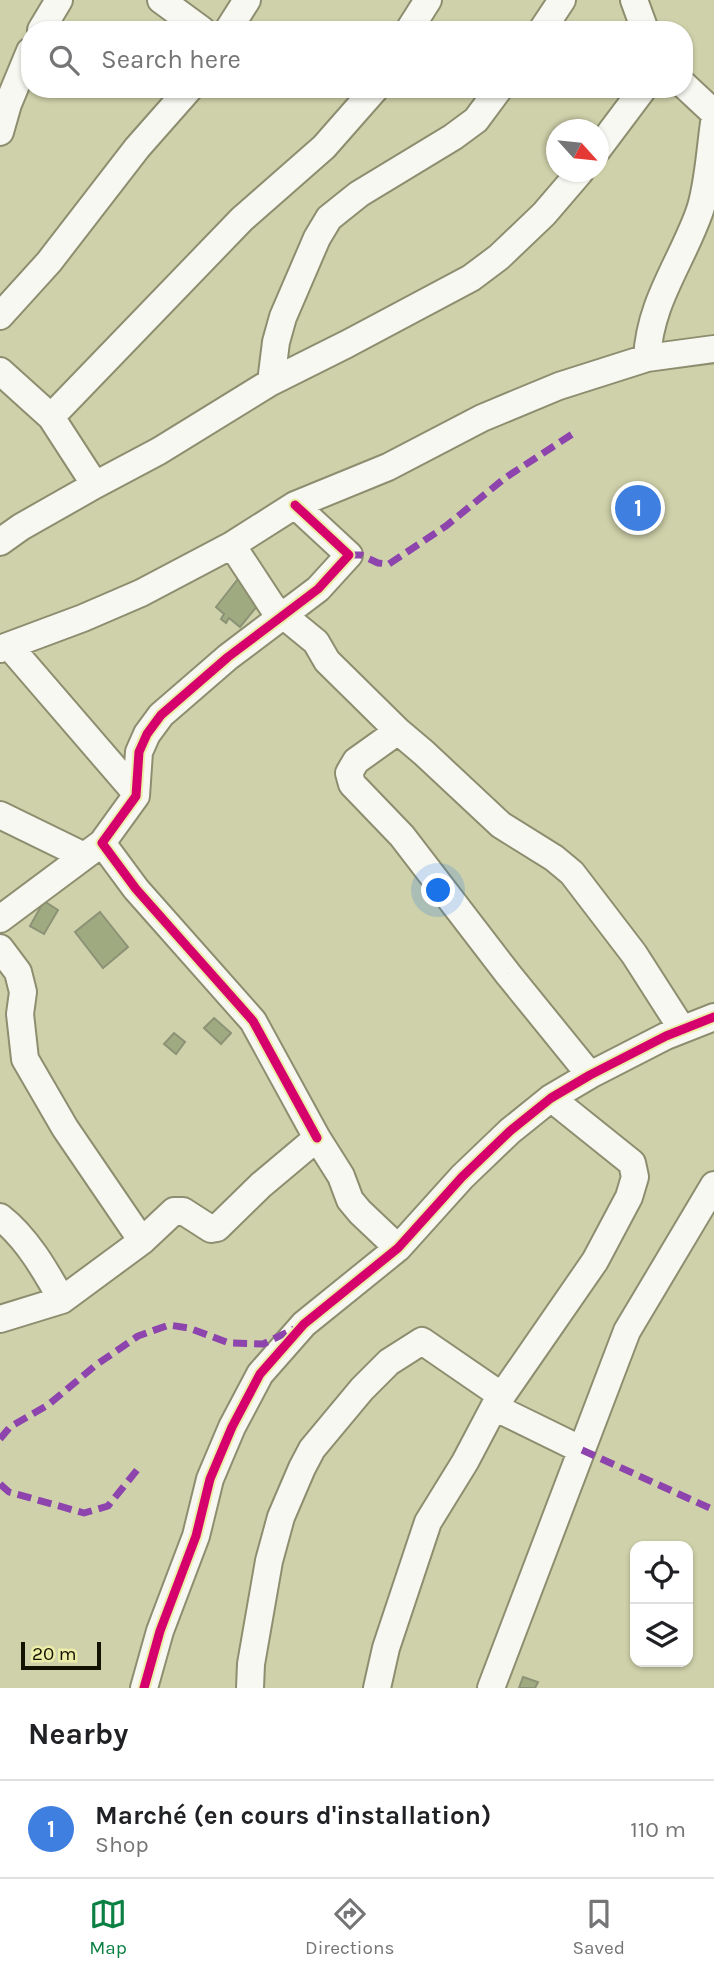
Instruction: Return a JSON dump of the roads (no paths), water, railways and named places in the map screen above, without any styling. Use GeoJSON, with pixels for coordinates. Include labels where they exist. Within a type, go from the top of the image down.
{"type":"FeatureCollection","features":[{"type":"Feature","properties":{"kind":"street"},"geometry":{"type":"LineString","coordinates":[[47,21],[60,0]]}},
{"type":"Feature","properties":{"kind":"street"},"geometry":{"type":"LineString","coordinates":[[161,0],[190,21]]}},
{"type":"Feature","properties":{"kind":"street"},"geometry":{"type":"LineString","coordinates":[[234,21],[247,0]]}},
{"type":"Feature","properties":{"kind":"street"},"geometry":{"type":"LineString","coordinates":[[415,21],[428,0]]}},
{"type":"Feature","properties":{"kind":"street"},"geometry":{"type":"LineString","coordinates":[[548,21],[562,0]]}},
{"type":"Feature","properties":{"kind":"street"},"geometry":{"type":"LineString","coordinates":[[634,0],[642,21]]}},
{"type":"Feature","properties":{"kind":"street"},"geometry":{"type":"LineString","coordinates":[[0,132],[4,101],[21,68]]}},
{"type":"Feature","properties":{"kind":"street"},"geometry":{"type":"LineString","coordinates":[[693,93],[714,113]]}},
{"type":"Feature","properties":{"kind":"street"},"geometry":{"type":"LineString","coordinates":[[0,316],[49,262],[137,148],[181,98]]}},
{"type":"Feature","properties":{"kind":"street"},"geometry":{"type":"LineString","coordinates":[[51,417],[242,219],[324,147],[366,98]]}},
{"type":"Feature","properties":{"kind":"street"},"geometry":{"type":"LineString","coordinates":[[271,382],[276,342],[283,317],[328,218],[359,194],[453,137],[476,120],[492,98]]}},
{"type":"Feature","properties":{"kind":"street"},"geometry":{"type":"LineString","coordinates":[[609,134],[636,98]]}},
{"type":"Feature","properties":{"kind":"street"},"geometry":{"type":"LineString","coordinates":[[647,358],[648,334],[655,308],[700,209],[714,123]]}},
{"type":"Feature","properties":{"kind":"street"},"geometry":{"type":"LineString","coordinates":[[0,542],[21,527],[159,451],[271,382],[471,278],[499,257],[544,214],[571,182]]}},
{"type":"Feature","properties":{"kind":"street"},"geometry":{"type":"LineString","coordinates":[[135,792],[5,648],[141,593],[232,545],[295,505],[388,467],[482,418],[559,386],[647,358],[714,349]]}},
{"type":"Feature","properties":{"kind":"street"},"geometry":{"type":"LineString","coordinates":[[0,370],[51,417],[95,485]]}},
{"type":"Feature","properties":{"kind":"street"},"geometry":{"type":"LineString","coordinates":[[0,919],[93,849],[133,801],[139,752],[147,734],[161,715],[228,657],[318,589],[349,555],[295,505]]}},
{"type":"Feature","properties":{"kind":"street"},"geometry":{"type":"LineString","coordinates":[[232,545],[272,606],[300,626],[316,642],[327,661],[398,732],[501,825],[554,858],[572,873],[634,954],[682,1029]]}},
{"type":"Feature","properties":{"kind":"street"},"geometry":{"type":"LineString","coordinates":[[398,732],[356,761],[349,773],[352,783],[402,836],[590,1075]]}},
{"type":"Feature","properties":{"kind":"street"},"geometry":{"type":"LineString","coordinates":[[0,815],[93,849],[136,888],[253,1021],[317,1138],[341,1176],[350,1200],[398,1248]]}},
{"type":"Feature","properties":{"kind":"street"},"geometry":{"type":"LineString","coordinates":[[0,948],[18,972],[23,992],[20,1014],[25,1059],[65,1128],[142,1241]]}},
{"type":"Feature","properties":{"kind":"street"},"geometry":{"type":"LineString","coordinates":[[144,1688],[160,1631],[196,1536],[210,1479],[232,1427],[260,1374],[304,1324],[398,1248],[462,1177],[509,1131],[551,1098],[590,1075],[682,1029],[714,1017]]}},
{"type":"Feature","properties":{"kind":"street"},"geometry":{"type":"LineString","coordinates":[[377,1688],[386,1648],[429,1522],[498,1402],[595,1261],[629,1197],[635,1177],[632,1163],[551,1098]]}},
{"type":"Feature","properties":{"kind":"street"},"geometry":{"type":"LineString","coordinates":[[0,1318],[62,1300],[142,1241],[174,1212],[179,1210],[211,1229],[217,1228],[261,1185],[317,1138]]}},
{"type":"Feature","properties":{"kind":"street"},"geometry":{"type":"LineString","coordinates":[[491,1688],[627,1331],[714,1185]]}},
{"type":"Feature","properties":{"kind":"street"},"geometry":{"type":"LineString","coordinates":[[0,1217],[10,1225],[43,1266],[62,1300]]}},
{"type":"Feature","properties":{"kind":"street"},"geometry":{"type":"LineString","coordinates":[[250,1688],[251,1664],[269,1562],[281,1517],[312,1449],[389,1362],[422,1341],[498,1402],[582,1450]]}},
{"type":"Feature","properties":{"kind":"place","name":"Marché (en cours d'installation)"},"geometry":{"type":"Point","coordinates":[638,508]}}]}
